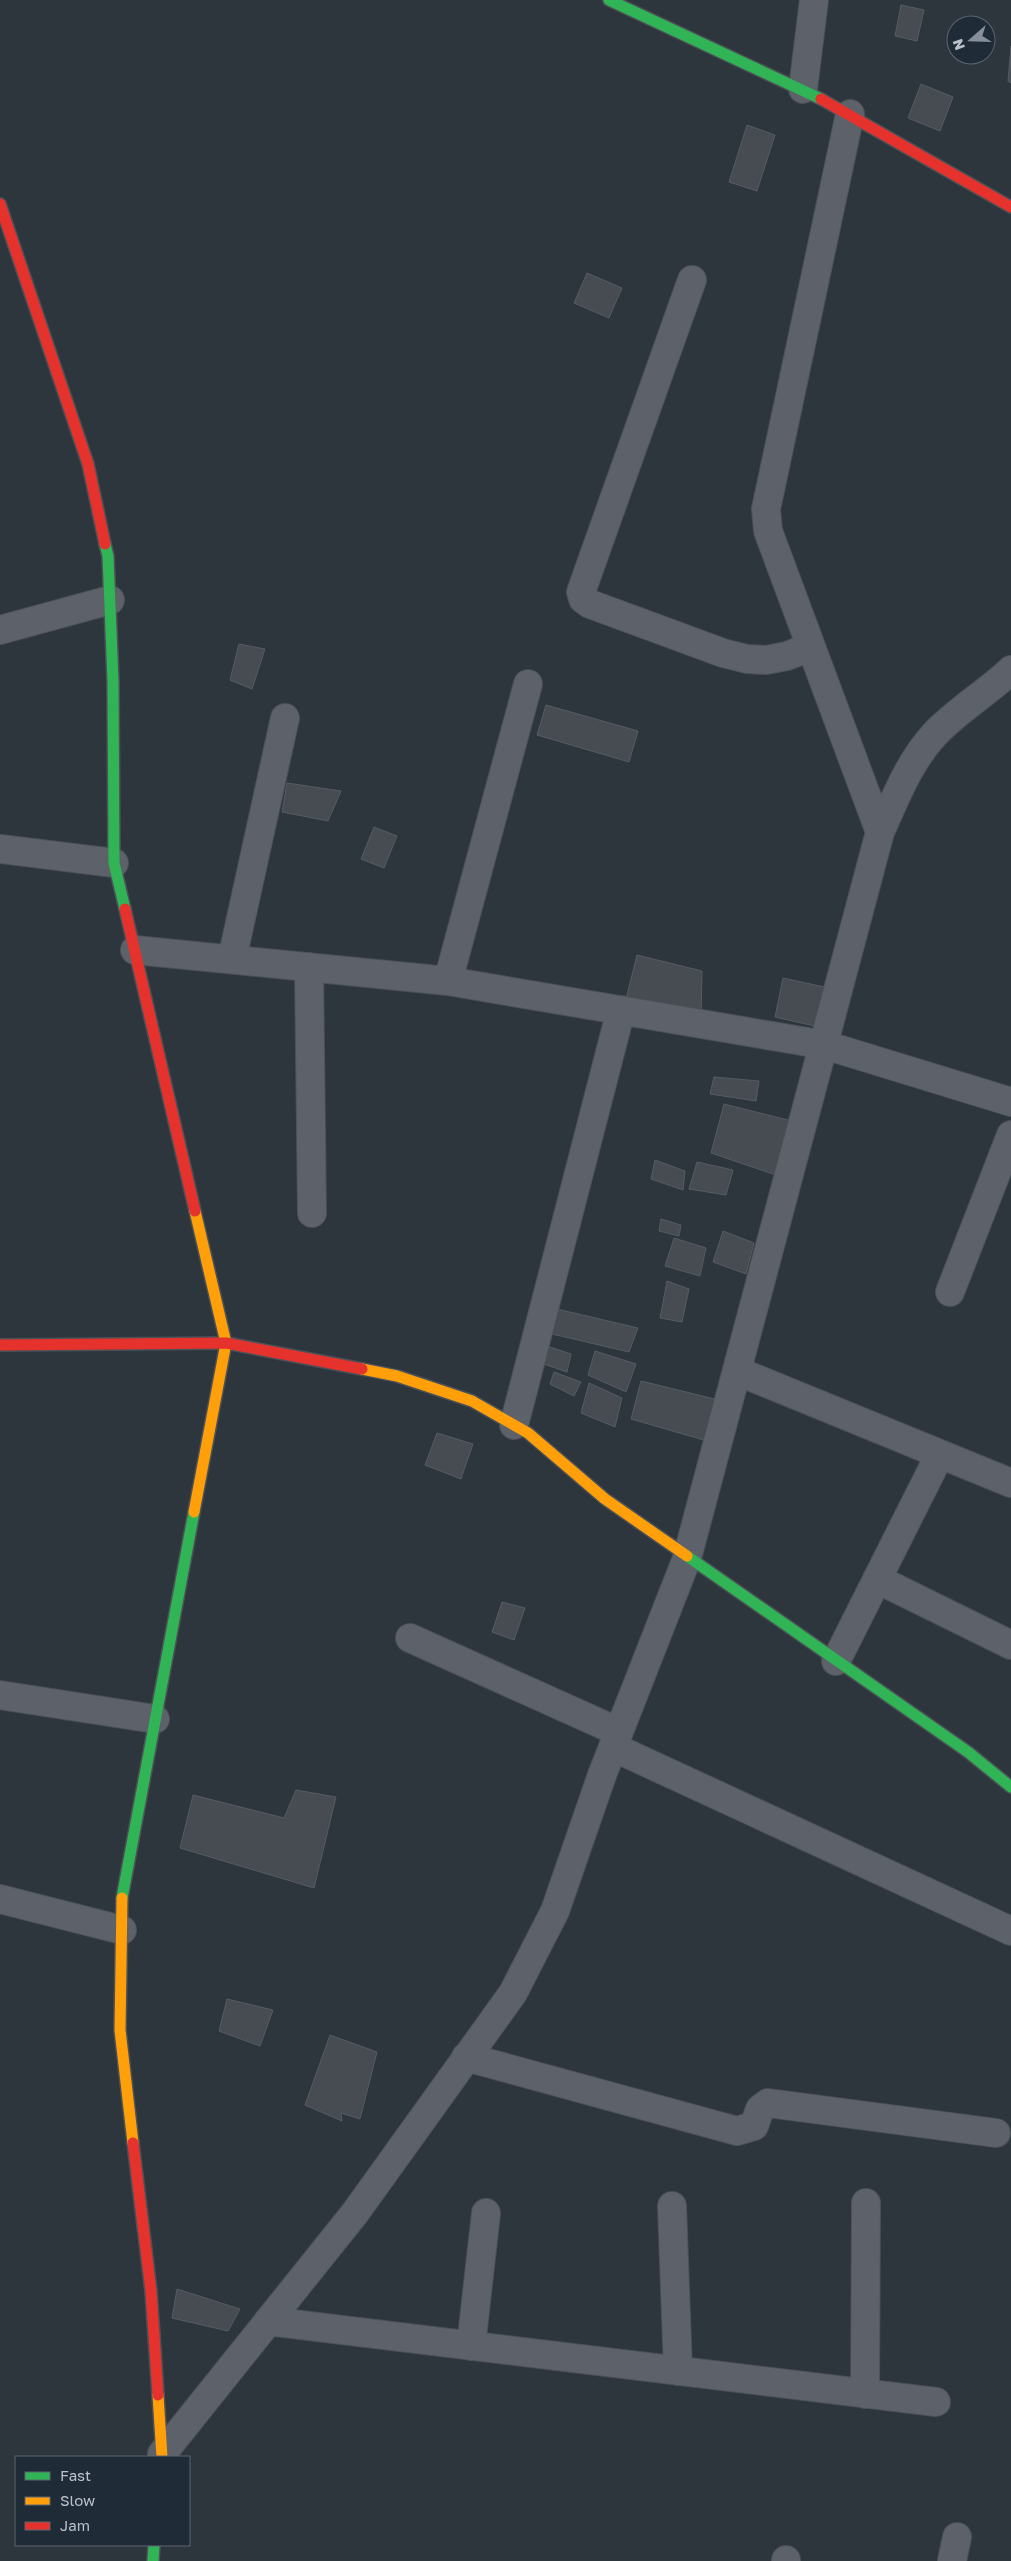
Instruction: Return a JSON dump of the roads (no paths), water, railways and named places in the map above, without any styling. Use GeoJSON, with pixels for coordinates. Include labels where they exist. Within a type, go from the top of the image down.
{"type":"FeatureCollection","features":[{"type":"Feature","properties":{"kind":"street"},"geometry":{"type":"LineString","coordinates":[[609,0],[803,89],[1011,206]]}},
{"type":"Feature","properties":{"kind":"street"},"geometry":{"type":"LineString","coordinates":[[803,89],[814,0]]}},
{"type":"Feature","properties":{"kind":"street"},"geometry":{"type":"LineString","coordinates":[[850,114],[766,509],[768,532],[880,832]]}},
{"type":"Feature","properties":{"kind":"street"},"geometry":{"type":"LineString","coordinates":[[0,204],[88,464],[108,556],[114,681],[114,863],[226,1343],[122,1893],[120,2030],[151,2291],[162,2455]]}},
{"type":"Feature","properties":{"kind":"street"},"geometry":{"type":"LineString","coordinates":[[692,280],[581,592],[583,599],[590,604],[723,653],[747,659],[766,660],[787,656],[810,647]]}},
{"type":"Feature","properties":{"kind":"street"},"geometry":{"type":"LineString","coordinates":[[0,630],[110,600]]}},
{"type":"Feature","properties":{"kind":"street"},"geometry":{"type":"LineString","coordinates":[[162,2455],[355,2213],[513,1993],[555,1911],[616,1739],[687,1558],[825,1045],[880,832],[904,778],[933,735],[974,698],[1011,670]]}},
{"type":"Feature","properties":{"kind":"street"},"geometry":{"type":"LineString","coordinates":[[448,980],[528,684]]}},
{"type":"Feature","properties":{"kind":"street"},"geometry":{"type":"LineString","coordinates":[[232,959],[285,718]]}},
{"type":"Feature","properties":{"kind":"street"},"geometry":{"type":"LineString","coordinates":[[0,849],[114,863]]}},
{"type":"Feature","properties":{"kind":"street"},"geometry":{"type":"LineString","coordinates":[[134,950],[448,980],[825,1045],[1011,1102]]}},
{"type":"Feature","properties":{"kind":"street"},"geometry":{"type":"LineString","coordinates":[[309,967],[312,1213]]}},
{"type":"Feature","properties":{"kind":"street"},"geometry":{"type":"LineString","coordinates":[[514,1425],[621,1010]]}},
{"type":"Feature","properties":{"kind":"street"},"geometry":{"type":"LineString","coordinates":[[950,1292],[1011,1135]]}},
{"type":"Feature","properties":{"kind":"street"},"geometry":{"type":"LineString","coordinates":[[0,1345],[226,1343],[397,1376],[472,1401],[528,1433],[604,1499],[968,1752],[1011,1787]]}},
{"type":"Feature","properties":{"kind":"street"},"geometry":{"type":"LineString","coordinates":[[737,1372],[1011,1483]]}},
{"type":"Feature","properties":{"kind":"street"},"geometry":{"type":"LineString","coordinates":[[836,1661],[940,1454]]}},
{"type":"Feature","properties":{"kind":"street"},"geometry":{"type":"LineString","coordinates":[[877,1579],[1011,1645]]}},
{"type":"Feature","properties":{"kind":"street"},"geometry":{"type":"LineString","coordinates":[[410,1638],[1011,1931]]}},
{"type":"Feature","properties":{"kind":"street"},"geometry":{"type":"LineString","coordinates":[[0,1695],[155,1719]]}},
{"type":"Feature","properties":{"kind":"street"},"geometry":{"type":"LineString","coordinates":[[0,1899],[122,1930]]}},
{"type":"Feature","properties":{"kind":"street"},"geometry":{"type":"LineString","coordinates":[[466,2057],[737,2131],[746,2130],[754,2126],[760,2109],[768,2103],[996,2133]]}},
{"type":"Feature","properties":{"kind":"street"},"geometry":{"type":"LineString","coordinates":[[865,2394],[866,2203]]}},
{"type":"Feature","properties":{"kind":"street"},"geometry":{"type":"LineString","coordinates":[[672,2206],[678,2371]]}},
{"type":"Feature","properties":{"kind":"street"},"geometry":{"type":"LineString","coordinates":[[471,2346],[486,2212]]}},
{"type":"Feature","properties":{"kind":"street"},"geometry":{"type":"LineString","coordinates":[[268,2321],[936,2402]]}},
{"type":"Feature","properties":{"kind":"street"},"geometry":{"type":"LineString","coordinates":[[153,2561],[154,2546]]}}]}
